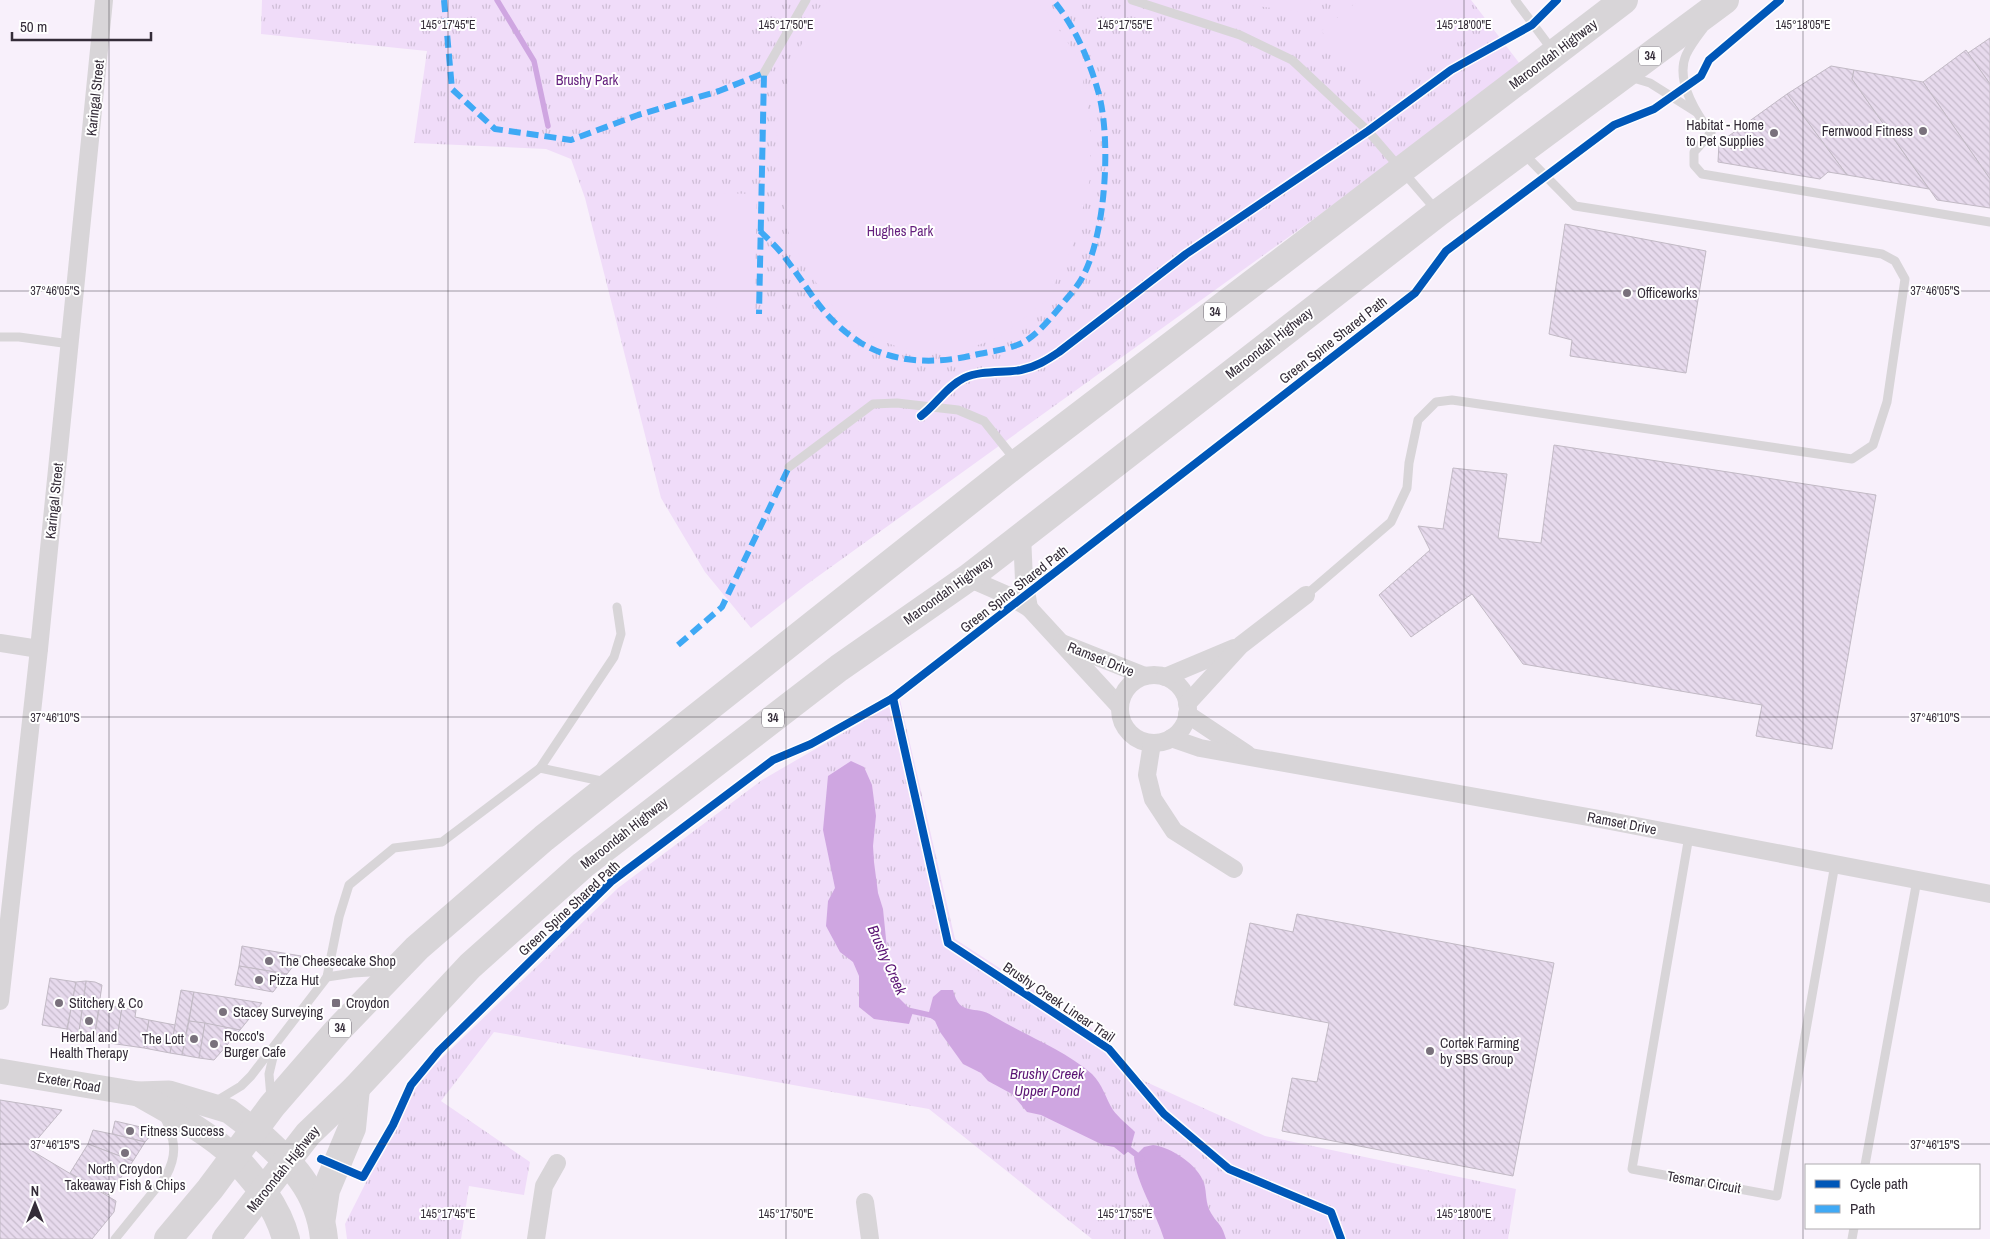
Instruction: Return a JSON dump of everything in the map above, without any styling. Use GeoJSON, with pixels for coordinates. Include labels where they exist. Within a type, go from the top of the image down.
{"type":"FeatureCollection","features":[{"type":"Feature","properties":{"kind":"main road","name":"Maroondah Highway"},"geometry":{"type":"LineString","coordinates":[[168,1239],[210,1190],[233,1156],[272,1106],[337,1031],[417,948],[544,838],[1017,463],[1624,0]]}},
{"type":"Feature","properties":{"kind":"main road","name":"Maroondah Highway"},"geometry":{"type":"LineString","coordinates":[[226,1239],[265,1192],[308,1134],[356,1088],[470,966],[583,864],[839,668],[968,578],[1438,213],[1722,2]]}},
{"type":"Feature","properties":{"kind":"main road","name":"Exeter Road"},"geometry":{"type":"LineString","coordinates":[[0,1071],[138,1094],[169,1093],[210,1104],[235,1114],[254,1130]]}},
{"type":"Feature","properties":{"kind":"main road"},"geometry":{"type":"LineString","coordinates":[[323,1228],[326,1190],[352,1128],[356,1088]]}},
{"type":"Feature","properties":{"kind":"main road","name":"Exeter Road"},"geometry":{"type":"LineString","coordinates":[[138,1094],[193,1125],[215,1140],[233,1156]]}},
{"type":"Feature","properties":{"kind":"main road"},"geometry":{"type":"LineString","coordinates":[[254,1130],[288,1162],[310,1190],[323,1228]]}},
{"type":"Feature","properties":{"kind":"main road"},"geometry":{"type":"LineString","coordinates":[[233,1156],[265,1192],[280,1221],[286,1239]]}},
{"type":"Feature","properties":{"kind":"street","name":"Karingal Street"},"geometry":{"type":"LineString","coordinates":[[0,1001],[39,649],[104,0]]}},
{"type":"Feature","properties":{"kind":"street"},"geometry":{"type":"LineString","coordinates":[[1022,535],[1024,580],[1029,608]]}},
{"type":"Feature","properties":{"kind":"street","name":"Ramset Drive"},"geometry":{"type":"LineString","coordinates":[[968,578],[1007,595],[1029,608],[1057,641],[1120,707]]}},
{"type":"Feature","properties":{"kind":"street"},"geometry":{"type":"LineString","coordinates":[[1241,645],[1165,677],[1144,676],[1135,680],[1128,688],[1120,707],[1121,717],[1128,731],[1142,741],[1152,743],[1171,738],[1179,732],[1187,709],[1241,645],[1306,595]]}},
{"type":"Feature","properties":{"kind":"street","name":"Ramset Drive"},"geometry":{"type":"LineString","coordinates":[[1057,641],[1144,676]]}},
{"type":"Feature","properties":{"kind":"street"},"geometry":{"type":"LineString","coordinates":[[0,643],[39,649]]}},
{"type":"Feature","properties":{"kind":"street"},"geometry":{"type":"LineString","coordinates":[[1165,677],[1180,688],[1187,709]]}},
{"type":"Feature","properties":{"kind":"street","name":"Ramset Drive"},"geometry":{"type":"LineString","coordinates":[[1187,709],[1253,758]]}},
{"type":"Feature","properties":{"kind":"street","name":"Ramset Drive"},"geometry":{"type":"LineString","coordinates":[[1171,738],[1200,748],[1689,836],[1990,894]]}},
{"type":"Feature","properties":{"kind":"street"},"geometry":{"type":"LineString","coordinates":[[1152,743],[1147,775],[1153,799],[1174,831],[1234,869]]}},
{"type":"Feature","properties":{"kind":"street"},"geometry":{"type":"LineString","coordinates":[[536,1239],[544,1186],[558,1163]]}},
{"type":"Feature","properties":{"kind":"street"},"geometry":{"type":"LineString","coordinates":[[865,1202],[870,1239]]}},
{"type":"Feature","properties":{"kind":"lane"},"geometry":{"type":"LineString","coordinates":[[764,73],[806,0]]}},
{"type":"Feature","properties":{"kind":"lane"},"geometry":{"type":"LineString","coordinates":[[1132,0],[1240,35],[1292,60],[1368,131],[1438,213]]}},
{"type":"Feature","properties":{"kind":"lane"},"geometry":{"type":"LineString","coordinates":[[1515,0],[1555,53]]}},
{"type":"Feature","properties":{"kind":"lane"},"geometry":{"type":"LineString","coordinates":[[1722,2],[1686,55],[1682,69],[1696,112],[1711,133],[1694,152],[1694,165],[1702,174],[1990,222]]}},
{"type":"Feature","properties":{"kind":"lane"},"geometry":{"type":"LineString","coordinates":[[1624,76],[1650,83],[1696,112]]}},
{"type":"Feature","properties":{"kind":"lane"},"geometry":{"type":"LineString","coordinates":[[1306,595],[1392,522],[1407,488],[1408,463],[1418,420],[1436,402],[1452,400],[1852,459],[1873,445],[1888,402],[1905,279],[1895,261],[1882,254],[1575,206],[1522,152]]}},
{"type":"Feature","properties":{"kind":"lane"},"geometry":{"type":"LineString","coordinates":[[0,337],[18,337],[70,344]]}},
{"type":"Feature","properties":{"kind":"lane"},"geometry":{"type":"LineString","coordinates":[[789,467],[874,404],[897,403],[958,410],[984,421],[1017,463]]}},
{"type":"Feature","properties":{"kind":"lane"},"geometry":{"type":"LineString","coordinates":[[210,1104],[241,1086],[275,1046],[327,977],[339,917],[349,884],[394,848],[442,842],[540,768],[614,657],[621,634],[616,607]]}},
{"type":"Feature","properties":{"kind":"lane"},"geometry":{"type":"LineString","coordinates":[[540,768],[612,784]]}},
{"type":"Feature","properties":{"kind":"lane","name":"Tesmar Circuit"},"geometry":{"type":"LineString","coordinates":[[1689,836],[1632,1169],[1642,1171],[1777,1196],[1835,864]]}},
{"type":"Feature","properties":{"kind":"lane"},"geometry":{"type":"LineString","coordinates":[[1865,1164],[1917,880]]}},
{"type":"Feature","properties":{"kind":"lane"},"geometry":{"type":"LineString","coordinates":[[327,977],[353,973],[394,971]]}},
{"type":"Feature","properties":{"kind":"lane"},"geometry":{"type":"LineString","coordinates":[[272,1106],[269,1074],[275,1046]]}},
{"type":"Feature","properties":{"kind":"lane"},"geometry":{"type":"LineString","coordinates":[[115,1239],[166,1176],[172,1165],[175,1154],[171,1131],[160,1106]]}},
{"type":"Feature","properties":{"kind":"green space","name":"Hughes Park"},"geometry":{"type":"Polygon","coordinates":[[[262,0],[1471,0],[1523,68],[806,585],[751,628],[705,572],[661,498],[585,198],[571,159],[546,149],[414,143],[427,51],[261,34],[262,0]]]}},
{"type":"Feature","properties":{"kind":"green space"},"geometry":{"type":"Polygon","coordinates":[[[831,0],[1031,0],[1044,8],[1079,59],[1090,120],[1090,179],[1075,240],[1047,300],[1000,337],[964,350],[934,352],[901,348],[869,336],[843,319],[825,297],[790,240],[780,179],[776,121],[796,56],[819,8],[831,0]]]}},
{"type":"Feature","properties":{"kind":"green space"},"geometry":{"type":"Polygon","coordinates":[[[1210,0],[1311,0],[1310,13],[1210,0]]]}},
{"type":"Feature","properties":{"kind":"green space"},"geometry":{"type":"Polygon","coordinates":[[[1359,0],[1450,0],[1472,26],[1382,102],[1321,31],[1359,0]]]}},
{"type":"Feature","properties":{"kind":"green space"},"geometry":{"type":"Polygon","coordinates":[[[718,193],[757,194],[754,310],[716,310],[718,193]]]}},
{"type":"Feature","properties":{"kind":"green space"},"geometry":{"type":"Polygon","coordinates":[[[900,700],[955,939],[1090,1027],[1144,1081],[1265,1136],[1516,1189],[1508,1239],[1092,1239],[929,1109],[494,1032],[441,1101],[530,1162],[524,1195],[469,1186],[461,1239],[347,1239],[345,1224],[416,1083],[618,888],[762,780],[900,700]]]}},
{"type":"Feature","properties":{"kind":"water"},"geometry":{"type":"Polygon","coordinates":[[[851,761],[864,767],[872,785],[876,816],[873,846],[874,862],[878,893],[883,909],[888,959],[892,972],[890,978],[900,982],[897,996],[913,1012],[909,1024],[874,1019],[859,1007],[859,976],[853,962],[840,952],[826,926],[828,901],[835,888],[823,830],[828,776],[851,761]]]}},
{"type":"Feature","properties":{"kind":"water","name":"Brushy Creek Upper Pond"},"geometry":{"type":"Polygon","coordinates":[[[941,990],[953,990],[956,999],[964,1007],[993,1016],[1069,1057],[1092,1074],[1113,1110],[1135,1132],[1130,1150],[1124,1155],[1114,1147],[1103,1145],[1041,1115],[1027,1112],[1012,1094],[988,1081],[981,1073],[963,1064],[940,1032],[935,1021],[928,1016],[933,997],[941,990]]]}},
{"type":"Feature","properties":{"kind":"water"},"geometry":{"type":"Polygon","coordinates":[[[1153,1145],[1168,1149],[1183,1158],[1201,1176],[1209,1209],[1221,1226],[1226,1239],[1164,1239],[1138,1177],[1134,1157],[1144,1147],[1153,1145]]]}},
{"type":"Feature","properties":{"kind":"building"},"geometry":{"type":"Polygon","coordinates":[[[1990,38],[1990,84],[1968,53],[1990,38]]]}},
{"type":"Feature","properties":{"kind":"building"},"geometry":{"type":"Polygon","coordinates":[[[1966,50],[1990,84],[1990,179],[1923,82],[1966,50]]]}},
{"type":"Feature","properties":{"kind":"building"},"geometry":{"type":"Polygon","coordinates":[[[1831,66],[1854,70],[1852,79],[1929,189],[1847,175],[1787,94],[1831,66]]]}},
{"type":"Feature","properties":{"kind":"building","name":"Fernwood Fitness"},"geometry":{"type":"Polygon","coordinates":[[[1854,70],[1923,82],[1990,179],[1990,208],[1937,200],[1852,79],[1854,70]]]}},
{"type":"Feature","properties":{"kind":"building","name":"Habitat - Home to Pet Supplies"},"geometry":{"type":"Polygon","coordinates":[[[1787,94],[1847,175],[1828,172],[1820,179],[1718,162],[1719,143],[1787,94]]]}},
{"type":"Feature","properties":{"kind":"building","name":"Officeworks"},"geometry":{"type":"Polygon","coordinates":[[[1565,224],[1706,251],[1686,373],[1570,356],[1572,340],[1549,334],[1565,224]]]}},
{"type":"Feature","properties":{"kind":"building"},"geometry":{"type":"Polygon","coordinates":[[[1554,445],[1876,495],[1832,749],[1756,736],[1762,705],[1523,664],[1472,594],[1411,637],[1379,595],[1430,550],[1418,526],[1443,529],[1453,468],[1507,474],[1498,538],[1541,543],[1554,445]]]}},
{"type":"Feature","properties":{"kind":"building","name":"Cortek Farming by SBS Group"},"geometry":{"type":"Polygon","coordinates":[[[1297,914],[1554,963],[1513,1176],[1282,1131],[1292,1078],[1317,1082],[1329,1023],[1234,1005],[1250,923],[1293,932],[1297,914]]]}},
{"type":"Feature","properties":{"kind":"building","name":"The Cheesecake Shop"},"geometry":{"type":"Polygon","coordinates":[[[242,946],[301,956],[287,974],[239,966],[242,946]]]}},
{"type":"Feature","properties":{"kind":"building","name":"Pizza Hut"},"geometry":{"type":"Polygon","coordinates":[[[239,966],[287,974],[273,992],[235,985],[239,966]]]}},
{"type":"Feature","properties":{"kind":"building","name":"Stitchery & Co"},"geometry":{"type":"Polygon","coordinates":[[[50,978],[76,982],[67,1029],[42,1025],[50,978]]]}},
{"type":"Feature","properties":{"kind":"building","name":"Herbal and Health Therapy"},"geometry":{"type":"Polygon","coordinates":[[[86,981],[102,985],[94,1040],[78,1038],[86,981]]]}},
{"type":"Feature","properties":{"kind":"building"},"geometry":{"type":"Polygon","coordinates":[[[86,981],[78,1038],[66,1036],[76,982],[86,981]]]}},
{"type":"Feature","properties":{"kind":"building"},"geometry":{"type":"Polygon","coordinates":[[[181,990],[194,992],[182,1055],[170,1053],[181,990]]]}},
{"type":"Feature","properties":{"kind":"building","name":"Stacey Surveying"},"geometry":{"type":"Polygon","coordinates":[[[194,992],[262,1003],[240,1030],[189,1021],[194,992]]]}},
{"type":"Feature","properties":{"kind":"building"},"geometry":{"type":"Polygon","coordinates":[[[100,1004],[122,1008],[116,1044],[94,1040],[100,1004]]]}},
{"type":"Feature","properties":{"kind":"building"},"geometry":{"type":"Polygon","coordinates":[[[122,1008],[136,1010],[135,1017],[149,1020],[144,1048],[116,1044],[122,1008]]]}},
{"type":"Feature","properties":{"kind":"building"},"geometry":{"type":"Polygon","coordinates":[[[149,1020],[175,1025],[170,1053],[144,1048],[149,1020]]]}},
{"type":"Feature","properties":{"kind":"building","name":"The Lott"},"geometry":{"type":"Polygon","coordinates":[[[189,1021],[205,1023],[199,1058],[182,1055],[189,1021]]]}},
{"type":"Feature","properties":{"kind":"building","name":"Rocco's Burger Cafe"},"geometry":{"type":"Polygon","coordinates":[[[205,1023],[240,1030],[214,1060],[199,1058],[205,1023]]]}},
{"type":"Feature","properties":{"kind":"building"},"geometry":{"type":"Polygon","coordinates":[[[0,1100],[62,1110],[29,1149],[116,1201],[114,1212],[92,1239],[0,1239],[0,1100]]]}},
{"type":"Feature","properties":{"kind":"building","name":"Fitness Success"},"geometry":{"type":"Polygon","coordinates":[[[115,1121],[145,1128],[151,1135],[145,1142],[112,1134],[115,1121]]]}},
{"type":"Feature","properties":{"kind":"building","name":"North Croydon Takeaway Fish & Chips"},"geometry":{"type":"Polygon","coordinates":[[[93,1130],[145,1142],[133,1161],[88,1144],[93,1130]]]}},
{"type":"Feature","properties":{"kind":"building"},"geometry":{"type":"Polygon","coordinates":[[[88,1144],[133,1161],[108,1195],[70,1173],[88,1144]]]}},
{"type":"Feature","properties":{"kind":"waterway","name":"Brushy Creek"},"geometry":{"type":"LineString","coordinates":[[497,0],[534,61],[548,126]]}},
{"type":"Feature","properties":{"kind":"waterway","name":"Brushy Creek"},"geometry":{"type":"LineString","coordinates":[[907,1010],[934,1016]]}},
{"type":"Feature","properties":{"kind":"waterway","name":"Brushy Creek"},"geometry":{"type":"LineString","coordinates":[[1125,1146],[1142,1159]]}},
{"type":"Feature","properties":{"kind":"marked path"},"geometry":{"type":"LineString","coordinates":[[444,0],[452,89],[495,129],[571,140],[638,115],[719,91],[764,73],[759,314]]}},
{"type":"Feature","properties":{"kind":"marked path"},"geometry":{"type":"LineString","coordinates":[[760,231],[783,255],[811,294],[836,324],[861,343],[874,350],[887,355],[914,360],[956,359],[1010,347],[1022,343],[1033,336],[1079,283],[1088,265],[1101,217],[1104,189],[1105,135],[1098,91],[1080,43],[1068,20],[1053,0]]}},
{"type":"Feature","properties":{"kind":"marked path"},"geometry":{"type":"LineString","coordinates":[[678,645],[722,607],[789,467]]}},
{"type":"Feature","properties":{"kind":"cycle path"},"geometry":{"type":"LineString","coordinates":[[921,416],[952,386],[964,378],[971,375],[1026,369],[1055,355],[1186,254],[1368,131],[1451,70],[1532,25],[1557,0]]}},
{"type":"Feature","properties":{"kind":"cycle path","name":"Green Spine Shared Path"},"geometry":{"type":"LineString","coordinates":[[321,1159],[363,1177],[393,1125],[411,1085],[439,1051],[612,881],[773,760],[811,744],[893,698],[1415,293],[1446,251],[1614,125],[1654,109],[1701,76],[1709,60],[1780,0]]}},
{"type":"Feature","properties":{"kind":"cycle path","name":"Brushy Creek Linear Trail"},"geometry":{"type":"LineString","coordinates":[[893,698],[948,943],[1109,1049],[1164,1114],[1229,1169],[1331,1212],[1341,1239]]}},
{"type":"Feature","properties":{"kind":"place","name":"Fernwood Fitness"},"geometry":{"type":"Point","coordinates":[1923,131]}},
{"type":"Feature","properties":{"kind":"place","name":"Habitat - Home to Pet Supplies"},"geometry":{"type":"Point","coordinates":[1774,133]}},
{"type":"Feature","properties":{"kind":"place","name":"Officeworks"},"geometry":{"type":"Point","coordinates":[1627,293]}},
{"type":"Feature","properties":{"kind":"place","name":"The Cheesecake Shop"},"geometry":{"type":"Point","coordinates":[269,961]}},
{"type":"Feature","properties":{"kind":"place","name":"Pizza Hut"},"geometry":{"type":"Point","coordinates":[259,980]}},
{"type":"Feature","properties":{"kind":"place","name":"Stitchery & Co"},"geometry":{"type":"Point","coordinates":[59,1003]}},
{"type":"Feature","properties":{"kind":"place","name":"Croydon"},"geometry":{"type":"Point","coordinates":[336,1003]}},
{"type":"Feature","properties":{"kind":"place","name":"Stacey Surveying"},"geometry":{"type":"Point","coordinates":[223,1012]}},
{"type":"Feature","properties":{"kind":"place","name":"Herbal and Health Therapy"},"geometry":{"type":"Point","coordinates":[89,1021]}},
{"type":"Feature","properties":{"kind":"place","name":"The Lott"},"geometry":{"type":"Point","coordinates":[194,1039]}},
{"type":"Feature","properties":{"kind":"place","name":"Rocco's Burger Cafe"},"geometry":{"type":"Point","coordinates":[214,1044]}},
{"type":"Feature","properties":{"kind":"place","name":"Cortek Farming by SBS Group"},"geometry":{"type":"Point","coordinates":[1430,1051]}},
{"type":"Feature","properties":{"kind":"place","name":"Fitness Success"},"geometry":{"type":"Point","coordinates":[130,1131]}},
{"type":"Feature","properties":{"kind":"place","name":"North Croydon Takeaway Fish & Chips"},"geometry":{"type":"Point","coordinates":[125,1153]}},
{"type":"Feature","properties":{"kind":"park label","name":"Brushy Park"},"geometry":{"type":"Point","coordinates":[587,80]}}]}
